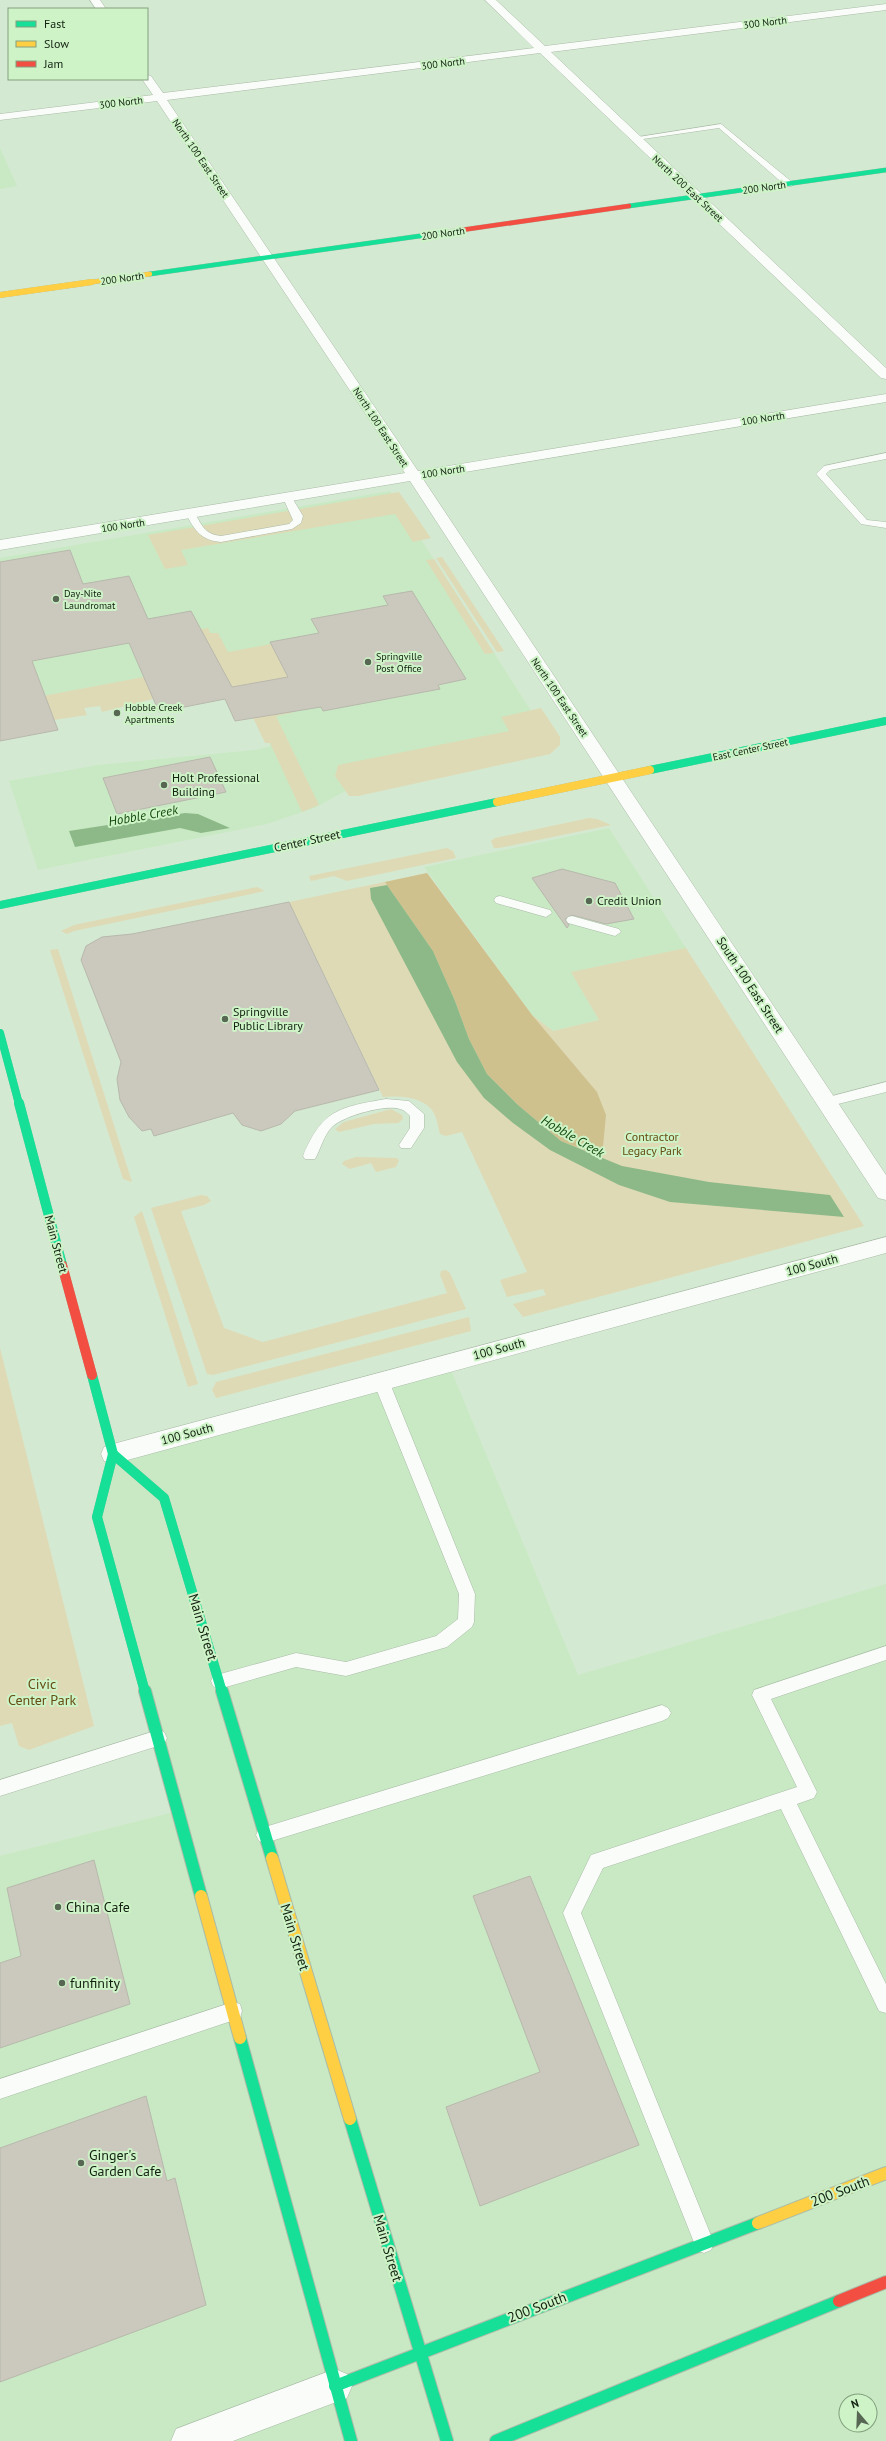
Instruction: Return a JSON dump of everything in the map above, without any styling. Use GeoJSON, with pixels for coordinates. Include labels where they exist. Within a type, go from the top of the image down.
{"type":"FeatureCollection","features":[{"type":"Feature","properties":{"kind":"street","name":"North 200 East Street"},"geometry":{"type":"LineString","coordinates":[[490,0],[886,375]]}},
{"type":"Feature","properties":{"kind":"street"},"geometry":{"type":"LineString","coordinates":[[877,0],[886,7]]}},
{"type":"Feature","properties":{"kind":"street","name":"300 North"},"geometry":{"type":"LineString","coordinates":[[0,117],[886,7]]}},
{"type":"Feature","properties":{"kind":"street","name":"North 100 East Street"},"geometry":{"type":"LineString","coordinates":[[148,79],[269,257],[613,778]]}},
{"type":"Feature","properties":{"kind":"street","name":"200 North"},"geometry":{"type":"LineString","coordinates":[[0,296],[886,170]]}},
{"type":"Feature","properties":{"kind":"street","name":"100 North"},"geometry":{"type":"LineString","coordinates":[[0,545],[886,398]]}},
{"type":"Feature","properties":{"kind":"street","name":"East Center Street"},"geometry":{"type":"LineString","coordinates":[[613,778],[886,721]]}},
{"type":"Feature","properties":{"kind":"street","name":"Center Street"},"geometry":{"type":"LineString","coordinates":[[0,905],[613,778]]}},
{"type":"Feature","properties":{"kind":"street","name":"South 100 East Street"},"geometry":{"type":"LineString","coordinates":[[613,778],[826,1102],[884,1185]]}},
{"type":"Feature","properties":{"kind":"street","name":"Main Street"},"geometry":{"type":"LineString","coordinates":[[0,1033],[113,1454],[97,1517],[351,2441]]}},
{"type":"Feature","properties":{"kind":"street","name":"100 South"},"geometry":{"type":"LineString","coordinates":[[113,1454],[886,1245]]}},
{"type":"Feature","properties":{"kind":"street","name":"Main Street"},"geometry":{"type":"LineString","coordinates":[[113,1454],[164,1498],[446,2441]]}},
{"type":"Feature","properties":{"kind":"street","name":"200 South"},"geometry":{"type":"LineString","coordinates":[[188,2441],[419,2354],[886,2173]]}},
{"type":"Feature","properties":{"kind":"street"},"geometry":{"type":"LineString","coordinates":[[496,2441],[886,2282]]}},
{"type":"Feature","properties":{"kind":"lane"},"geometry":{"type":"LineString","coordinates":[[636,138],[721,126],[789,184]]}},
{"type":"Feature","properties":{"kind":"lane"},"geometry":{"type":"LineString","coordinates":[[886,456],[827,468],[820,474],[864,522],[886,525]]}},
{"type":"Feature","properties":{"kind":"lane"},"geometry":{"type":"LineString","coordinates":[[191,514],[202,534],[210,538],[221,539],[292,526],[298,521],[298,516],[288,498]]}},
{"type":"Feature","properties":{"kind":"lane"},"geometry":{"type":"LineString","coordinates":[[500,900],[546,913]]}},
{"type":"Feature","properties":{"kind":"lane"},"geometry":{"type":"LineString","coordinates":[[572,920],[615,932]]}},
{"type":"Feature","properties":{"kind":"lane"},"geometry":{"type":"LineString","coordinates":[[826,1102],[886,1087]]}},
{"type":"Feature","properties":{"kind":"lane"},"geometry":{"type":"LineString","coordinates":[[310,1156],[320,1134],[330,1122],[347,1113],[388,1103],[403,1104],[417,1114],[417,1128],[406,1145]]}},
{"type":"Feature","properties":{"kind":"lane"},"geometry":{"type":"LineString","coordinates":[[219,1681],[296,1660],[346,1669],[441,1642],[466,1622],[467,1594],[381,1381]]}},
{"type":"Feature","properties":{"kind":"lane"},"geometry":{"type":"LineString","coordinates":[[704,2243],[572,1913],[596,1861],[808,1792],[760,1695],[886,1653]]}},
{"type":"Feature","properties":{"kind":"lane"},"geometry":{"type":"LineString","coordinates":[[265,1835],[662,1713]]}},
{"type":"Feature","properties":{"kind":"lane"},"geometry":{"type":"LineString","coordinates":[[0,1788],[158,1738]]}},
{"type":"Feature","properties":{"kind":"lane"},"geometry":{"type":"LineString","coordinates":[[786,1800],[886,2004]]}},
{"type":"Feature","properties":{"kind":"lane"},"geometry":{"type":"LineString","coordinates":[[0,2089],[233,2011]]}},
{"type":"Feature","properties":{"kind":"shaded area"},"geometry":{"type":"Polygon","coordinates":[[[0,148],[17,186],[0,189],[0,148]]]}},
{"type":"Feature","properties":{"kind":"shaded area"},"geometry":{"type":"Polygon","coordinates":[[[390,491],[551,742],[368,779],[314,808],[267,824],[38,870],[9,781],[98,765],[255,750],[271,746],[238,660],[0,704],[0,667],[114,646],[0,627],[0,558],[390,491]]]}},
{"type":"Feature","properties":{"kind":"shaded area"},"geometry":{"type":"Polygon","coordinates":[[[185,813],[198,814],[230,828],[201,833],[180,828],[75,847],[69,831],[185,813]]]}},
{"type":"Feature","properties":{"kind":"shaded area"},"geometry":{"type":"Polygon","coordinates":[[[609,828],[686,948],[572,972],[599,1020],[553,1031],[532,1015],[424,867],[609,828]]]}},
{"type":"Feature","properties":{"kind":"shaded area"},"geometry":{"type":"Polygon","coordinates":[[[427,873],[532,1015],[597,1092],[606,1115],[602,1157],[561,1141],[518,1105],[487,1074],[469,1039],[455,1001],[433,951],[385,882],[427,873]]]}},
{"type":"Feature","properties":{"kind":"shaded area"},"geometry":{"type":"Polygon","coordinates":[[[387,885],[433,951],[455,1001],[469,1039],[487,1074],[518,1105],[561,1141],[622,1166],[709,1182],[830,1195],[844,1217],[670,1202],[619,1185],[550,1150],[513,1123],[484,1098],[457,1062],[371,899],[370,888],[387,885]]]}},
{"type":"Feature","properties":{"kind":"shaded area"},"geometry":{"type":"Polygon","coordinates":[[[448,1363],[578,1675],[886,1584],[886,2441],[0,2441],[0,1856],[178,1811],[97,1517],[113,1454],[448,1363]]]}},
{"type":"Feature","properties":{"kind":"green space"},"geometry":{"type":"Polygon","coordinates":[[[399,492],[431,538],[413,542],[395,514],[181,550],[188,565],[165,569],[148,535],[399,492]]]}},
{"type":"Feature","properties":{"kind":"green space"},"geometry":{"type":"Polygon","coordinates":[[[442,557],[504,651],[497,652],[436,558],[442,557]]]}},
{"type":"Feature","properties":{"kind":"green space"},"geometry":{"type":"Polygon","coordinates":[[[434,559],[494,653],[485,654],[426,560],[434,559]]]}},
{"type":"Feature","properties":{"kind":"green space"},"geometry":{"type":"Polygon","coordinates":[[[208,628],[210,633],[218,633],[228,652],[271,644],[302,704],[295,712],[276,716],[319,805],[302,812],[270,743],[265,743],[238,686],[200,693],[149,689],[153,699],[102,712],[100,706],[84,708],[87,715],[54,720],[32,698],[149,676],[135,642],[208,628]]]}},
{"type":"Feature","properties":{"kind":"green space"},"geometry":{"type":"Polygon","coordinates":[[[541,708],[560,737],[560,745],[550,754],[358,796],[349,796],[335,776],[338,765],[509,731],[501,717],[541,708]]]}},
{"type":"Feature","properties":{"kind":"green space"},"geometry":{"type":"Polygon","coordinates":[[[589,818],[597,819],[611,825],[499,848],[494,848],[491,841],[495,838],[589,818]]]}},
{"type":"Feature","properties":{"kind":"green space"},"geometry":{"type":"Polygon","coordinates":[[[447,848],[453,851],[456,858],[347,881],[334,876],[311,881],[309,876],[447,848]]]}},
{"type":"Feature","properties":{"kind":"green space","name":"Contractor Legacy Park"},"geometry":{"type":"Polygon","coordinates":[[[427,873],[532,1015],[553,1031],[599,1020],[571,972],[686,948],[864,1226],[523,1317],[513,1304],[546,1295],[543,1289],[507,1297],[500,1280],[527,1272],[462,1132],[446,1136],[440,1134],[437,1120],[433,1111],[421,1102],[406,1097],[383,1097],[289,902],[427,873]]]}},
{"type":"Feature","properties":{"kind":"green space"},"geometry":{"type":"Polygon","coordinates":[[[257,887],[265,891],[74,931],[67,934],[61,931],[74,925],[257,887]]]}},
{"type":"Feature","properties":{"kind":"green space"},"geometry":{"type":"Polygon","coordinates":[[[58,949],[132,1182],[123,1179],[50,950],[58,949]]]}},
{"type":"Feature","properties":{"kind":"green space"},"geometry":{"type":"Polygon","coordinates":[[[391,1109],[402,1115],[403,1119],[398,1123],[374,1124],[339,1132],[335,1129],[344,1122],[391,1109]]]}},
{"type":"Feature","properties":{"kind":"green space"},"geometry":{"type":"Polygon","coordinates":[[[356,1157],[396,1158],[399,1160],[396,1167],[376,1172],[371,1163],[350,1169],[342,1164],[344,1161],[356,1157]]]}},
{"type":"Feature","properties":{"kind":"green space"},"geometry":{"type":"Polygon","coordinates":[[[201,1195],[207,1196],[211,1201],[204,1205],[181,1211],[224,1328],[263,1342],[447,1293],[440,1275],[441,1271],[446,1270],[450,1273],[466,1309],[213,1375],[207,1374],[151,1208],[201,1195]]]}},
{"type":"Feature","properties":{"kind":"green space"},"geometry":{"type":"Polygon","coordinates":[[[142,1211],[198,1384],[188,1387],[134,1217],[142,1211]]]}},
{"type":"Feature","properties":{"kind":"green space"},"geometry":{"type":"Polygon","coordinates":[[[469,1317],[471,1331],[216,1398],[212,1390],[216,1382],[469,1317]]]}},
{"type":"Feature","properties":{"kind":"green space","name":"Civic Center Park"},"geometry":{"type":"Polygon","coordinates":[[[0,1348],[94,1726],[29,1750],[19,1746],[12,1723],[0,1726],[0,1348]]]}},
{"type":"Feature","properties":{"kind":"building"},"geometry":{"type":"Polygon","coordinates":[[[70,550],[83,584],[129,576],[148,619],[191,611],[232,687],[288,677],[270,642],[319,633],[311,619],[388,605],[383,596],[412,591],[466,679],[438,685],[440,689],[323,711],[321,707],[235,721],[225,699],[159,712],[129,643],[32,661],[58,730],[0,741],[0,562],[70,550]]]}},
{"type":"Feature","properties":{"kind":"building","name":"Holt Professional Building"},"geometry":{"type":"Polygon","coordinates":[[[210,757],[226,792],[117,814],[103,778],[210,757]]]}},
{"type":"Feature","properties":{"kind":"building","name":"Credit Union"},"geometry":{"type":"Polygon","coordinates":[[[562,869],[615,883],[634,919],[606,924],[572,915],[565,919],[569,925],[567,928],[532,878],[562,869]]]}},
{"type":"Feature","properties":{"kind":"building","name":"Springville Public Library"},"geometry":{"type":"Polygon","coordinates":[[[289,902],[379,1090],[295,1111],[281,1124],[261,1131],[242,1125],[233,1113],[154,1136],[151,1129],[142,1131],[129,1117],[120,1100],[117,1079],[121,1062],[81,960],[86,946],[102,937],[132,934],[289,902]]]}},
{"type":"Feature","properties":{"kind":"building","name":"funfinity"},"geometry":{"type":"Polygon","coordinates":[[[94,1860],[130,2004],[0,2048],[0,1963],[21,1956],[7,1888],[94,1860]]]}},
{"type":"Feature","properties":{"kind":"building"},"geometry":{"type":"Polygon","coordinates":[[[530,1876],[639,2145],[480,2206],[446,2107],[540,2072],[473,1896],[530,1876]]]}},
{"type":"Feature","properties":{"kind":"building"},"geometry":{"type":"Polygon","coordinates":[[[146,2096],[167,2181],[175,2178],[206,2305],[0,2382],[0,2148],[146,2096]]]}},
{"type":"Feature","properties":{"kind":"traffic: fast"},"geometry":{"type":"LineString","coordinates":[[629,206],[886,170]]}},
{"type":"Feature","properties":{"kind":"traffic: fast"},"geometry":{"type":"LineString","coordinates":[[150,274],[448,232]]}},
{"type":"Feature","properties":{"kind":"traffic: fast"},"geometry":{"type":"LineString","coordinates":[[650,770],[886,721]]}},
{"type":"Feature","properties":{"kind":"traffic: fast"},"geometry":{"type":"LineString","coordinates":[[0,905],[497,802]]}},
{"type":"Feature","properties":{"kind":"traffic: fast"},"geometry":{"type":"LineString","coordinates":[[0,1033],[62,1265]]}},
{"type":"Feature","properties":{"kind":"traffic: fast"},"geometry":{"type":"LineString","coordinates":[[92,1375],[113,1454],[97,1517],[201,1896]]}},
{"type":"Feature","properties":{"kind":"traffic: fast"},"geometry":{"type":"LineString","coordinates":[[113,1454],[164,1498],[272,1858]]}},
{"type":"Feature","properties":{"kind":"traffic: fast"},"geometry":{"type":"LineString","coordinates":[[240,2038],[351,2441]]}},
{"type":"Feature","properties":{"kind":"traffic: fast"},"geometry":{"type":"LineString","coordinates":[[350,2119],[447,2441]]}},
{"type":"Feature","properties":{"kind":"traffic: fast"},"geometry":{"type":"LineString","coordinates":[[335,2386],[758,2223]]}},
{"type":"Feature","properties":{"kind":"traffic: fast"},"geometry":{"type":"LineString","coordinates":[[496,2441],[839,2301]]}},
{"type":"Feature","properties":{"kind":"traffic: slow"},"geometry":{"type":"LineString","coordinates":[[0,295],[150,274]]}},
{"type":"Feature","properties":{"kind":"traffic: slow"},"geometry":{"type":"LineString","coordinates":[[497,802],[650,770]]}},
{"type":"Feature","properties":{"kind":"traffic: slow"},"geometry":{"type":"LineString","coordinates":[[272,1858],[350,2119]]}},
{"type":"Feature","properties":{"kind":"traffic: slow"},"geometry":{"type":"LineString","coordinates":[[201,1896],[240,2038]]}},
{"type":"Feature","properties":{"kind":"traffic: slow"},"geometry":{"type":"LineString","coordinates":[[758,2223],[886,2173]]}},
{"type":"Feature","properties":{"kind":"traffic: jam"},"geometry":{"type":"LineString","coordinates":[[448,232],[629,206]]}},
{"type":"Feature","properties":{"kind":"traffic: jam"},"geometry":{"type":"LineString","coordinates":[[62,1265],[92,1375]]}},
{"type":"Feature","properties":{"kind":"traffic: jam"},"geometry":{"type":"LineString","coordinates":[[839,2301],[886,2282]]}},
{"type":"Feature","properties":{"kind":"place","name":"Day-Nite Laundromat"},"geometry":{"type":"Point","coordinates":[56,599]}},
{"type":"Feature","properties":{"kind":"place","name":"Springville Post Office"},"geometry":{"type":"Point","coordinates":[368,662]}},
{"type":"Feature","properties":{"kind":"place","name":"Hobble Creek Apartments"},"geometry":{"type":"Point","coordinates":[117,713]}},
{"type":"Feature","properties":{"kind":"place","name":"Holt Professional Building"},"geometry":{"type":"Point","coordinates":[164,785]}},
{"type":"Feature","properties":{"kind":"place","name":"Credit Union"},"geometry":{"type":"Point","coordinates":[589,901]}},
{"type":"Feature","properties":{"kind":"place","name":"Springville Public Library"},"geometry":{"type":"Point","coordinates":[225,1019]}},
{"type":"Feature","properties":{"kind":"place","name":"China Cafe"},"geometry":{"type":"Point","coordinates":[58,1907]}},
{"type":"Feature","properties":{"kind":"place","name":"funfinity"},"geometry":{"type":"Point","coordinates":[62,1983]}},
{"type":"Feature","properties":{"kind":"place","name":"Ginger's Garden Cafe"},"geometry":{"type":"Point","coordinates":[81,2163]}},
{"type":"Feature","properties":{"kind":"water label","name":"Hobble Creek"},"geometry":{"type":"Point","coordinates":[143,815]}},
{"type":"Feature","properties":{"kind":"water label","name":"Hobble Creek"},"geometry":{"type":"Point","coordinates":[573,1136]}}]}
